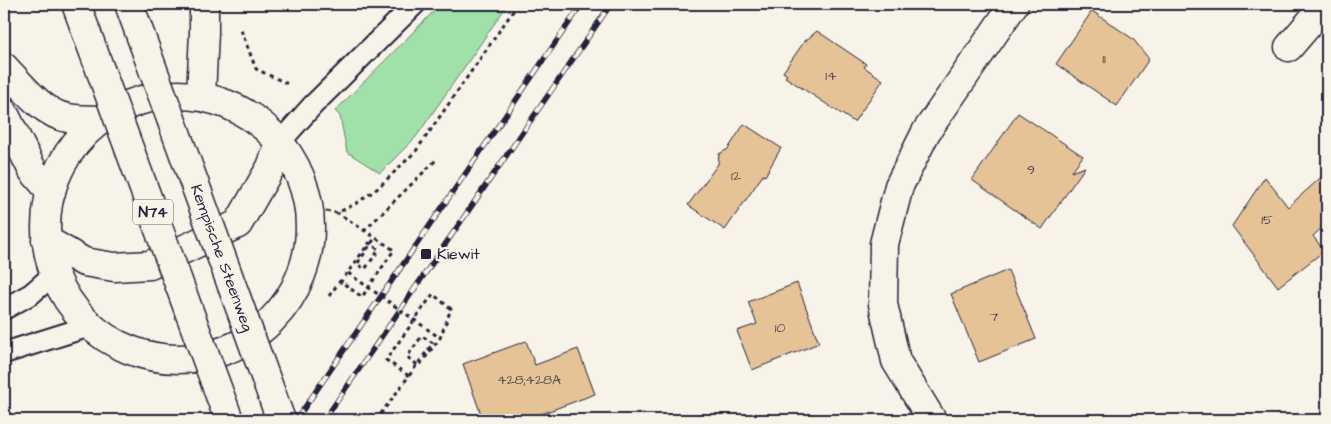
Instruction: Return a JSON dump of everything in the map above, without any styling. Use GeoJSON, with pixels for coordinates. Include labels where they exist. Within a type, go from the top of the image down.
{"type":"FeatureCollection","features":[{"type":"Feature","properties":{"kind":"street","name":"N74"},"geometry":{"type":"LineString","coordinates":[[76,4],[229,420]]}},
{"type":"Feature","properties":{"kind":"street","name":"Kempische Steenweg"},"geometry":{"type":"LineString","coordinates":[[129,4],[281,420]]}},
{"type":"Feature","properties":{"kind":"street"},"geometry":{"type":"LineString","coordinates":[[201,96],[204,4]]}},
{"type":"Feature","properties":{"kind":"street"},"geometry":{"type":"LineString","coordinates":[[932,420],[896,361],[883,304],[884,244],[899,186],[926,132],[1014,4]]}},
{"type":"Feature","properties":{"kind":"street"},"geometry":{"type":"LineString","coordinates":[[1289,47],[1319,12],[1320,4]]}},
{"type":"Feature","properties":{"kind":"street"},"geometry":{"type":"LineString","coordinates":[[4,67],[35,99],[55,114],[67,118],[100,120]]}},
{"type":"Feature","properties":{"kind":"street"},"geometry":{"type":"LineString","coordinates":[[171,94],[201,96],[221,101],[255,118],[280,142],[292,159],[301,177],[310,208],[311,232],[308,256],[291,297],[264,328],[242,343],[209,356],[189,359],[168,359],[150,356],[116,344],[90,326],[75,310],[63,293],[54,274],[46,240],[46,216],[50,192],[61,165],[83,135],[100,120],[138,100],[171,94]]}},
{"type":"Feature","properties":{"kind":"street"},"geometry":{"type":"LineString","coordinates":[[4,114],[33,171],[50,192]]}},
{"type":"Feature","properties":{"kind":"street"},"geometry":{"type":"LineString","coordinates":[[46,240],[84,262],[114,267],[150,265],[238,224],[271,167],[280,142]]}},
{"type":"Feature","properties":{"kind":"lane"},"geometry":{"type":"LineString","coordinates":[[280,142],[313,105],[415,4]]}},
{"type":"Feature","properties":{"kind":"lane"},"geometry":{"type":"LineString","coordinates":[[4,309],[30,294],[54,274]]}},
{"type":"Feature","properties":{"kind":"lane"},"geometry":{"type":"LineString","coordinates":[[4,353],[90,326]]}},
{"type":"Feature","properties":{"kind":"path"},"geometry":{"type":"LineString","coordinates":[[337,213],[357,203],[378,188],[416,151],[518,4]]}},
{"type":"Feature","properties":{"kind":"path"},"geometry":{"type":"LineString","coordinates":[[241,28],[256,69],[290,86],[313,105]]}},
{"type":"Feature","properties":{"kind":"path"},"geometry":{"type":"LineString","coordinates":[[364,231],[437,160]]}},
{"type":"Feature","properties":{"kind":"path"},"geometry":{"type":"LineString","coordinates":[[310,208],[337,213],[394,250],[362,297],[355,292],[347,286],[340,281],[329,296],[339,285],[343,279],[348,273],[369,243],[374,246],[379,250],[365,269],[357,264],[371,245],[375,238]]}},
{"type":"Feature","properties":{"kind":"path"},"geometry":{"type":"LineString","coordinates":[[348,273],[440,338]]}},
{"type":"Feature","properties":{"kind":"path"},"geometry":{"type":"LineString","coordinates":[[370,414],[376,420],[409,376],[414,368],[419,362],[424,356],[433,343],[422,336],[407,357],[413,361],[419,366],[440,338],[451,309],[433,294],[386,360],[409,376]]}},
{"type":"Feature","properties":{"kind":"green space"},"geometry":{"type":"Polygon","coordinates":[[[441,4],[508,4],[416,137],[380,173],[347,152],[340,116],[335,111],[441,4]]]}},
{"type":"Feature","properties":{"kind":"building"},"geometry":{"type":"Polygon","coordinates":[[[1092,11],[1133,39],[1149,59],[1117,106],[1056,64],[1092,11]]]}},
{"type":"Feature","properties":{"kind":"building"},"geometry":{"type":"Polygon","coordinates":[[[817,31],[866,64],[864,67],[883,80],[854,122],[785,77],[787,75],[783,72],[804,42],[817,31]]]}},
{"type":"Feature","properties":{"kind":"building"},"geometry":{"type":"Polygon","coordinates":[[[1018,113],[1083,156],[1071,172],[1085,167],[1042,229],[972,180],[1018,113]]]}},
{"type":"Feature","properties":{"kind":"building"},"geometry":{"type":"Polygon","coordinates":[[[744,124],[781,148],[765,176],[763,175],[725,230],[688,205],[718,164],[719,154],[728,149],[744,124]]]}},
{"type":"Feature","properties":{"kind":"building"},"geometry":{"type":"Polygon","coordinates":[[[1327,172],[1327,223],[1313,236],[1324,251],[1278,287],[1232,226],[1265,177],[1288,207],[1327,172]]]}},
{"type":"Feature","properties":{"kind":"building"},"geometry":{"type":"Polygon","coordinates":[[[1008,270],[1036,339],[979,362],[951,294],[1008,270]]]}},
{"type":"Feature","properties":{"kind":"building"},"geometry":{"type":"Polygon","coordinates":[[[797,283],[819,343],[752,370],[737,331],[757,324],[748,302],[797,283]]]}},
{"type":"Feature","properties":{"kind":"building"},"geometry":{"type":"Polygon","coordinates":[[[526,341],[535,365],[578,349],[595,394],[525,420],[483,420],[463,364],[526,341]]]}},
{"type":"Feature","properties":{"kind":"railway"},"geometry":{"type":"LineString","coordinates":[[296,420],[582,4]]}},
{"type":"Feature","properties":{"kind":"railway"},"geometry":{"type":"LineString","coordinates":[[324,420],[611,4]]}},
{"type":"Feature","properties":{"kind":"place","name":"Kiewit"},"geometry":{"type":"Point","coordinates":[426,254]}}]}
